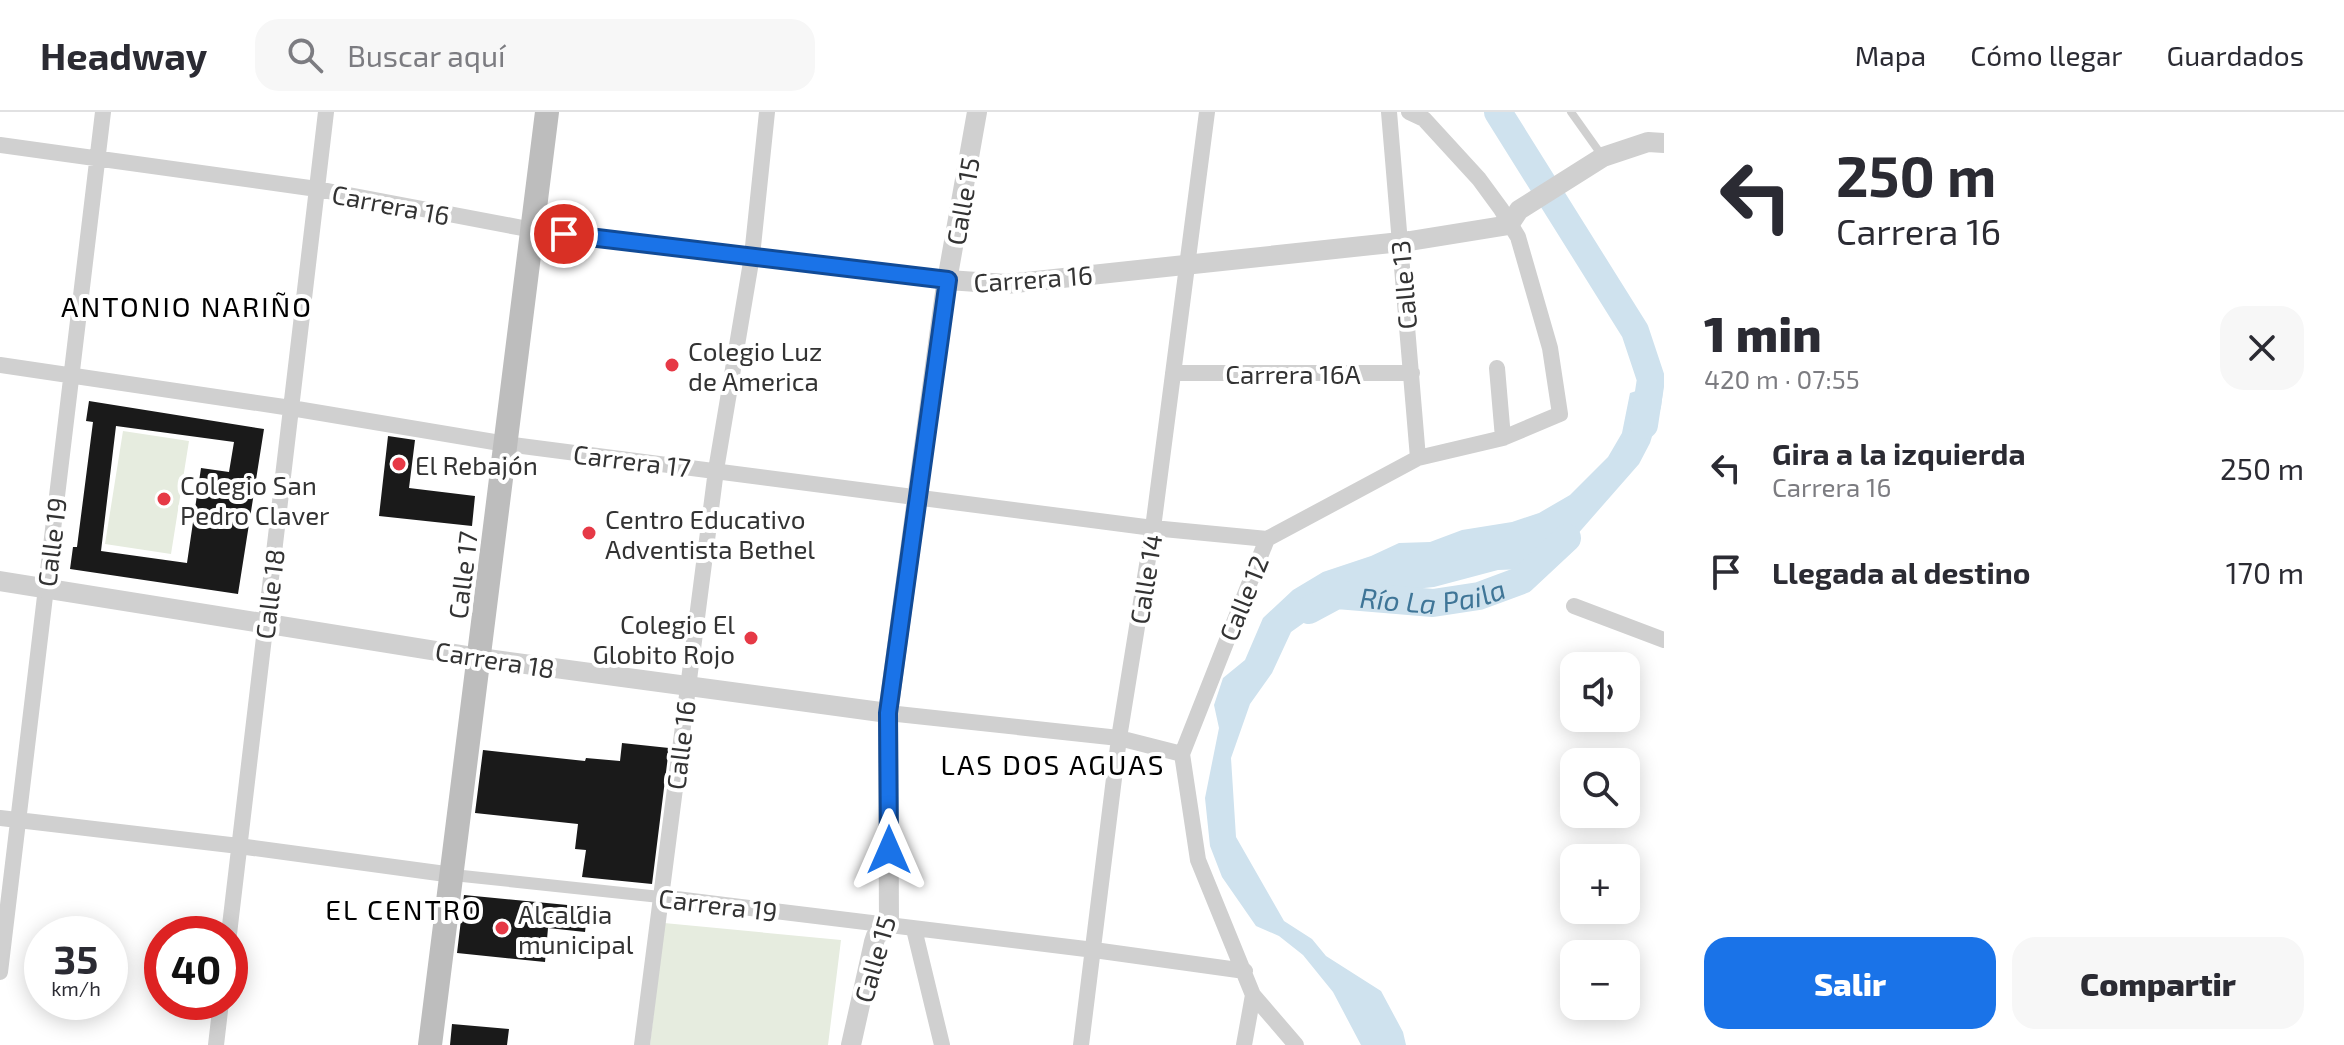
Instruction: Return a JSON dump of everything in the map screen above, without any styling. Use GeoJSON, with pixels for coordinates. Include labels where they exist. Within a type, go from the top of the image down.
{"type":"FeatureCollection","features":[{"type":"Feature","properties":{"kind":"main road","name":"Calle 17"},"geometry":{"type":"LineString","coordinates":[[430,1045],[547,112]]}},
{"type":"Feature","properties":{"kind":"street","name":"Calle 19"},"geometry":{"type":"LineString","coordinates":[[0,972],[103,112]]}},
{"type":"Feature","properties":{"kind":"street","name":"Calle 18"},"geometry":{"type":"LineString","coordinates":[[231,916],[326,112]]}},
{"type":"Feature","properties":{"kind":"street","name":"Calle 16"},"geometry":{"type":"LineString","coordinates":[[642,1045],[716,470],[752,256],[767,112]]}},
{"type":"Feature","properties":{"kind":"street","name":"Calle 15"},"geometry":{"type":"LineString","coordinates":[[851,1045],[874,942],[876,936],[889,925],[888,713],[948,280],[977,112]]}},
{"type":"Feature","properties":{"kind":"street","name":"Calle 14"},"geometry":{"type":"LineString","coordinates":[[1081,1045],[1119,738],[1153,528],[1207,112]]}},
{"type":"Feature","properties":{"kind":"street","name":"Calle 13"},"geometry":{"type":"LineString","coordinates":[[1389,112],[1418,458]]}},
{"type":"Feature","properties":{"kind":"street"},"geometry":{"type":"LineString","coordinates":[[1409,112],[1424,119],[1479,179],[1501,209],[1514,217]]}},
{"type":"Feature","properties":{"kind":"street","name":"Carrera 16"},"geometry":{"type":"LineString","coordinates":[[0,145],[317,189],[533,230],[948,280],[1006,284],[1398,241],[1514,217],[1598,161],[1648,142],[1664,143]]}},
{"type":"Feature","properties":{"kind":"street","name":"Calle 12"},"geometry":{"type":"LineString","coordinates":[[1182,754],[1267,539],[1418,458],[1503,438],[1560,414],[1550,348],[1514,217]]}},
{"type":"Feature","properties":{"kind":"street","name":"Carrera 17"},"geometry":{"type":"LineString","coordinates":[[0,365],[291,408],[506,444],[1153,528],[1267,539]]}},
{"type":"Feature","properties":{"kind":"street"},"geometry":{"type":"LineString","coordinates":[[1497,368],[1503,438]]}},
{"type":"Feature","properties":{"kind":"street","name":"Carrera 16A"},"geometry":{"type":"LineString","coordinates":[[1173,373],[1412,373]]}},
{"type":"Feature","properties":{"kind":"street","name":"Carrera 18"},"geometry":{"type":"LineString","coordinates":[[0,581],[480,658],[888,713],[1119,738],[1182,754]]}},
{"type":"Feature","properties":{"kind":"street"},"geometry":{"type":"LineString","coordinates":[[1574,606],[1664,640]]}},
{"type":"Feature","properties":{"kind":"street"},"geometry":{"type":"LineString","coordinates":[[1182,754],[1198,860],[1253,995],[1296,1045]]}},
{"type":"Feature","properties":{"kind":"street","name":"Carrera 19"},"geometry":{"type":"LineString","coordinates":[[0,818],[1094,950],[1245,971]]}},
{"type":"Feature","properties":{"kind":"street"},"geometry":{"type":"LineString","coordinates":[[914,929],[942,1045]]}},
{"type":"Feature","properties":{"kind":"street"},"geometry":{"type":"LineString","coordinates":[[1244,1045],[1253,995]]}},
{"type":"Feature","properties":{"kind":"street"},"geometry":{"type":"LineString","coordinates":[[216,1045],[219,1020]]}},
{"type":"Feature","properties":{"kind":"lane"},"geometry":{"type":"LineString","coordinates":[[1571,112],[1598,161]]}},
{"type":"Feature","properties":{"kind":"shaded area"},"geometry":{"type":"Polygon","coordinates":[[[123,431],[189,441],[171,554],[105,544],[123,431]]]}},
{"type":"Feature","properties":{"kind":"shaded area"},"geometry":{"type":"Polygon","coordinates":[[[664,923],[841,940],[828,1045],[650,1045],[664,923]]]}},
{"type":"Feature","properties":{"kind":"water"},"geometry":{"type":"Polygon","coordinates":[[[1664,382],[1661,407],[1650,443],[1639,464],[1561,553],[1529,569],[1498,570],[1434,587],[1395,591],[1369,588],[1343,595],[1291,632],[1272,673],[1250,704],[1231,758],[1236,837],[1284,921],[1312,939],[1326,956],[1381,991],[1403,1032],[1406,1045],[1361,1045],[1333,992],[1303,955],[1279,936],[1256,926],[1222,877],[1210,846],[1205,798],[1219,728],[1214,705],[1223,678],[1245,660],[1263,618],[1293,590],[1323,572],[1399,543],[1430,542],[1462,530],[1512,522],[1539,513],[1570,495],[1608,457],[1622,433],[1630,393],[1664,382]]]}},
{"type":"Feature","properties":{"kind":"building"},"geometry":{"type":"Polygon","coordinates":[[[89,401],[264,429],[238,594],[70,569],[73,547],[77,547],[93,422],[86,421],[89,401]],[[116,426],[101,551],[187,563],[201,468],[229,472],[234,442],[116,426]]]}},
{"type":"Feature","properties":{"kind":"building","name":"El Rebajón"},"geometry":{"type":"Polygon","coordinates":[[[388,436],[415,440],[409,488],[475,496],[472,526],[379,516],[388,436]]]}},
{"type":"Feature","properties":{"kind":"building"},"geometry":{"type":"Polygon","coordinates":[[[622,743],[669,748],[652,884],[582,877],[586,850],[575,849],[578,824],[475,813],[483,750],[585,761],[586,758],[620,761],[622,743]]]}},
{"type":"Feature","properties":{"kind":"building","name":"Alcaldia municipal"},"geometry":{"type":"Polygon","coordinates":[[[464,895],[588,907],[585,932],[548,928],[545,962],[457,953],[464,895]]]}},
{"type":"Feature","properties":{"kind":"building"},"geometry":{"type":"Polygon","coordinates":[[[452,1024],[509,1029],[507,1045],[450,1045],[452,1024]]]}},
{"type":"Feature","properties":{"kind":"waterway","name":"Río La Paila"},"geometry":{"type":"LineString","coordinates":[[1498,112],[1635,331],[1651,379],[1644,425]]}},
{"type":"Feature","properties":{"kind":"waterway","name":"Río La Paila"},"geometry":{"type":"LineString","coordinates":[[1309,610],[1337,595],[1433,603],[1479,596],[1522,580],[1567,538]]}},
{"type":"Feature","properties":{"kind":"place","name":"Colegio Luz de America"},"geometry":{"type":"Point","coordinates":[672,365]}},
{"type":"Feature","properties":{"kind":"place","name":"El Rebajón"},"geometry":{"type":"Point","coordinates":[399,464]}},
{"type":"Feature","properties":{"kind":"place","name":"Colegio San Pedro Claver"},"geometry":{"type":"Point","coordinates":[164,499]}},
{"type":"Feature","properties":{"kind":"place","name":"Centro Educativo Adventista Bethel"},"geometry":{"type":"Point","coordinates":[589,533]}},
{"type":"Feature","properties":{"kind":"place","name":"Colegio El Globito Rojo"},"geometry":{"type":"Point","coordinates":[751,638]}},
{"type":"Feature","properties":{"kind":"place","name":"Alcaldia municipal"},"geometry":{"type":"Point","coordinates":[502,928]}},
{"type":"Feature","properties":{"kind":"district","name":"ANTONIO NARIÑO"},"geometry":{"type":"Point","coordinates":[187,306]}},
{"type":"Feature","properties":{"kind":"district","name":"LAS DOS AGUAS"},"geometry":{"type":"Point","coordinates":[1053,764]}},
{"type":"Feature","properties":{"kind":"district","name":"EL CENTRO"},"geometry":{"type":"Point","coordinates":[404,909]}},
{"type":"Feature","properties":{"kind":"route"},"geometry":{"type":"LineString","coordinates":[[564,234],[948,280],[888,713],[889,850]]}}]}
